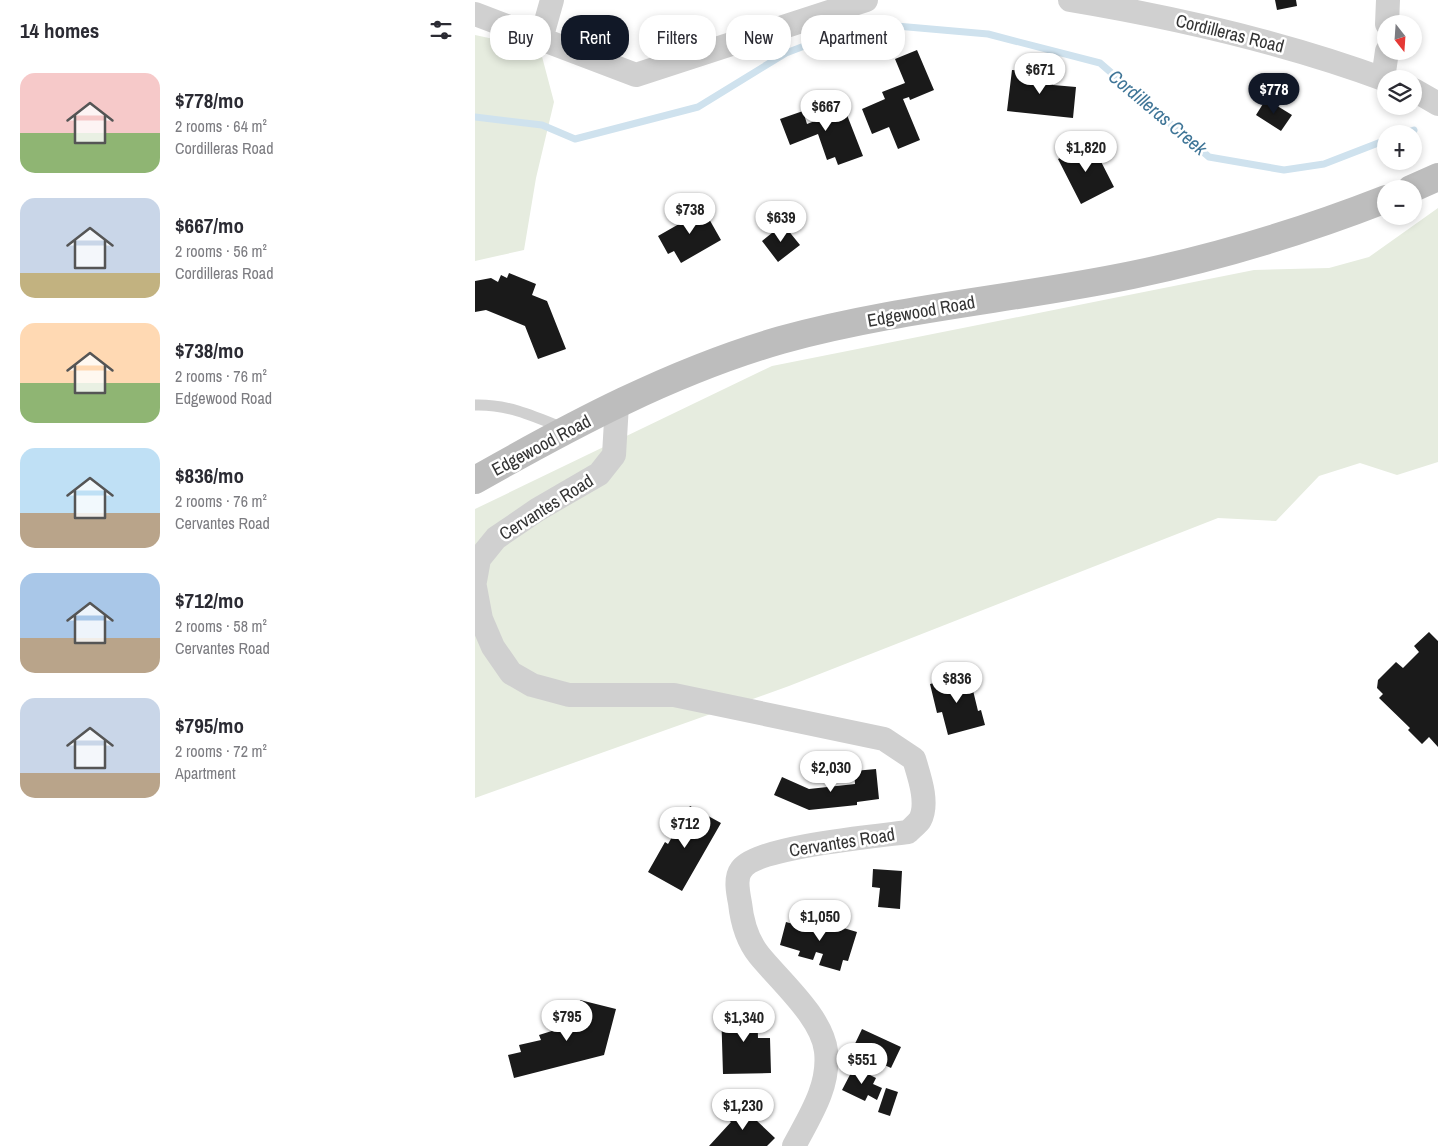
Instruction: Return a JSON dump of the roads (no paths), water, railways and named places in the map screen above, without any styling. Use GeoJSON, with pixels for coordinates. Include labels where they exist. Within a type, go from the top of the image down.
{"type":"FeatureCollection","features":[{"type":"Feature","properties":{"kind":"main road"},"geometry":{"type":"LineString","coordinates":[[1422,184],[1438,177]]}},
{"type":"Feature","properties":{"kind":"main road","name":"Edgewood Road"},"geometry":{"type":"LineString","coordinates":[[475,480],[617,404],[711,364],[780,341],[892,314],[1076,285],[1186,263],[1291,233],[1377,201]]}},
{"type":"Feature","properties":{"kind":"street"},"geometry":{"type":"LineString","coordinates":[[548,15],[552,0]]}},
{"type":"Feature","properties":{"kind":"street"},"geometry":{"type":"LineString","coordinates":[[551,44],[636,76],[866,0]]}},
{"type":"Feature","properties":{"kind":"street","name":"Cordilleras Road"},"geometry":{"type":"LineString","coordinates":[[1070,0],[1161,16],[1240,34],[1314,54],[1377,77]]}},
{"type":"Feature","properties":{"kind":"street"},"geometry":{"type":"LineString","coordinates":[[1387,15],[1388,0]]}},
{"type":"Feature","properties":{"kind":"street"},"geometry":{"type":"LineString","coordinates":[[475,14],[490,20]]}},
{"type":"Feature","properties":{"kind":"street"},"geometry":{"type":"LineString","coordinates":[[1422,95],[1438,104]]}},
{"type":"Feature","properties":{"kind":"street","name":"Cervantes Road"},"geometry":{"type":"LineString","coordinates":[[475,581],[479,559],[495,538],[537,510],[599,474],[614,455],[617,404]]}},
{"type":"Feature","properties":{"kind":"street","name":"Cervantes Road"},"geometry":{"type":"LineString","coordinates":[[475,587],[481,619],[493,647],[511,673],[532,685],[569,695],[673,695],[884,739],[914,759],[920,782],[923,807],[920,820],[908,832],[775,852],[748,861],[739,871],[737,887],[746,934],[758,954],[804,1007],[826,1049],[826,1070],[822,1093],[794,1146]]}},
{"type":"Feature","properties":{"kind":"lane"},"geometry":{"type":"LineString","coordinates":[[475,405],[492,405],[522,411],[567,430]]}},
{"type":"Feature","properties":{"kind":"waterway","name":"Cordilleras Creek"},"geometry":{"type":"LineString","coordinates":[[475,117],[542,125],[575,139],[698,107],[786,53],[833,35],[885,25],[988,34],[1100,63],[1209,157],[1284,170],[1324,164],[1377,143]]}}]}
